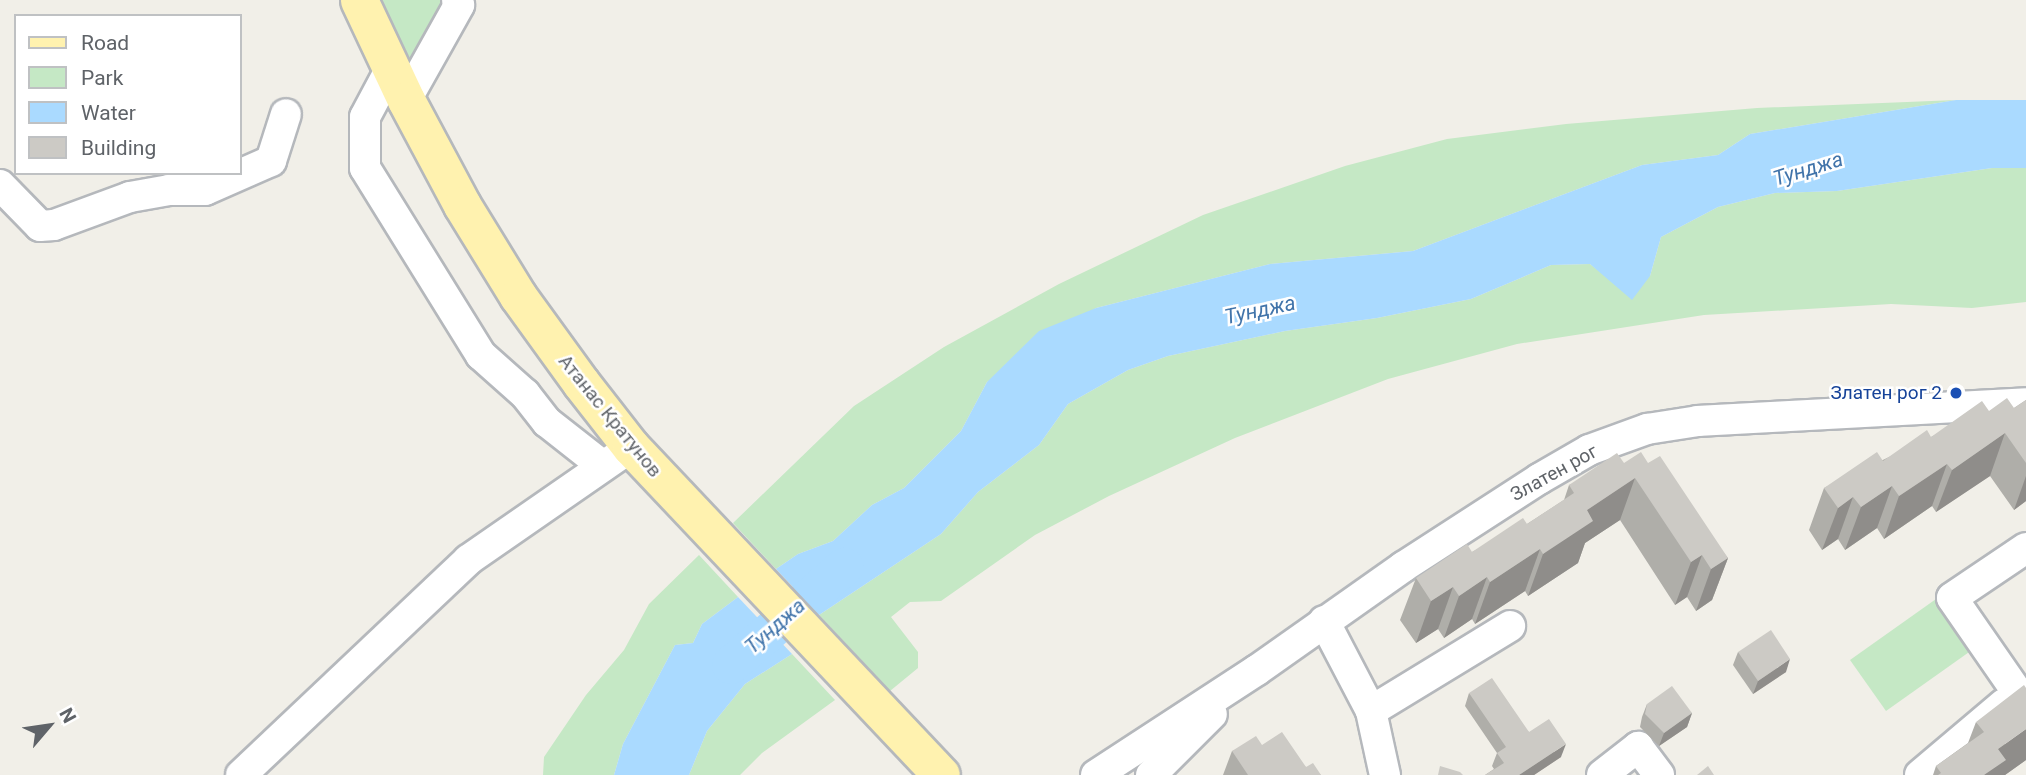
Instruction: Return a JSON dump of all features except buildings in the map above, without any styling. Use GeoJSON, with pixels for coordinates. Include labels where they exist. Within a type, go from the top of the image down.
{"type":"FeatureCollection","features":[{"type":"Feature","properties":{"kind":"main road","name":"Атанас Кратунов"},"geometry":{"type":"LineString","coordinates":[[359,0],[398,84],[462,205],[617,457],[683,503],[941,775]]}},
{"type":"Feature","properties":{"kind":"street"},"geometry":{"type":"LineString","coordinates":[[241,775],[468,560],[617,457],[547,422],[525,394],[481,355],[365,168],[365,117],[398,84],[459,5],[457,0]]}},
{"type":"Feature","properties":{"kind":"street"},"geometry":{"type":"LineString","coordinates":[[242,174],[271,161],[286,114]]}},
{"type":"Feature","properties":{"kind":"street"},"geometry":{"type":"LineString","coordinates":[[0,185],[40,226],[54,225],[130,197],[169,190],[205,190],[239,175]]}},
{"type":"Feature","properties":{"kind":"street","name":"Златен рог"},"geometry":{"type":"LineString","coordinates":[[1096,775],[1257,670],[1324,621],[1539,479],[1589,450],[1647,429],[1783,414],[2026,403]]}},
{"type":"Feature","properties":{"kind":"street"},"geometry":{"type":"LineString","coordinates":[[1920,775],[2022,699],[1952,598],[2026,548]]}},
{"type":"Feature","properties":{"kind":"street"},"geometry":{"type":"LineString","coordinates":[[1324,621],[1371,711],[1385,775]]}},
{"type":"Feature","properties":{"kind":"street"},"geometry":{"type":"LineString","coordinates":[[1371,711],[1510,626]]}},
{"type":"Feature","properties":{"kind":"street","name":"Златен рог"},"geometry":{"type":"LineString","coordinates":[[1151,775],[1257,670]]}},
{"type":"Feature","properties":{"kind":"street"},"geometry":{"type":"LineString","coordinates":[[1602,775],[1637,747],[1659,775]]}},
{"type":"Feature","properties":{"kind":"green space"},"geometry":{"type":"Polygon","coordinates":[[[359,0],[457,0],[406,100],[359,0]]]}},
{"type":"Feature","properties":{"kind":"green space"},"geometry":{"type":"Polygon","coordinates":[[[1956,100],[1750,134],[1718,155],[1642,165],[1413,251],[1270,264],[1096,308],[987,382],[961,431],[904,488],[872,505],[833,541],[798,554],[776,569],[733,523],[854,406],[944,347],[1059,284],[1203,215],[1345,166],[1447,139],[1566,124],[1757,108],[1956,100]]]}},
{"type":"Feature","properties":{"kind":"green space"},"geometry":{"type":"Polygon","coordinates":[[[1992,168],[2026,168],[2026,302],[1972,308],[1891,304],[1704,315],[1517,344],[1388,379],[1235,438],[1109,496],[1035,535],[941,601],[910,602],[891,617],[918,652],[918,668],[890,691],[819,615],[941,534],[978,492],[1039,445],[1068,404],[1128,370],[1168,356],[1285,331],[1377,318],[1471,299],[1551,265],[1590,264],[1610,279],[1650,276],[1661,237],[1718,207],[1775,193],[1837,191],[1992,168]]]}},
{"type":"Feature","properties":{"kind":"green space"},"geometry":{"type":"Polygon","coordinates":[[[699,555],[738,597],[702,624],[693,643],[675,645],[623,744],[614,775],[543,775],[544,757],[586,695],[624,650],[649,604],[699,555]]]}},
{"type":"Feature","properties":{"kind":"green space"},"geometry":{"type":"Polygon","coordinates":[[[1936,599],[1972,650],[1886,711],[1850,660],[1936,599]]]}},
{"type":"Feature","properties":{"kind":"green space"},"geometry":{"type":"Polygon","coordinates":[[[792,654],[835,700],[762,753],[740,775],[689,775],[707,731],[745,684],[792,654]]]}},
{"type":"Feature","properties":{"kind":"water"},"geometry":{"type":"Polygon","coordinates":[[[1956,100],[2026,100],[2026,168],[1992,168],[1837,191],[1775,193],[1718,207],[1661,237],[1650,276],[1632,300],[1590,264],[1551,265],[1471,299],[1377,318],[1285,331],[1168,356],[1128,370],[1068,404],[1039,445],[978,492],[941,534],[819,615],[776,569],[798,554],[833,541],[872,505],[904,488],[961,431],[987,382],[1039,331],[1096,308],[1270,264],[1413,251],[1642,165],[1718,155],[1750,134],[1956,100]]]}},
{"type":"Feature","properties":{"kind":"water"},"geometry":{"type":"Polygon","coordinates":[[[738,597],[792,654],[745,684],[707,731],[689,775],[614,775],[623,744],[675,645],[693,643],[702,624],[738,597]]]}},
{"type":"Feature","properties":{"kind":"waterway","name":"Тунджа"},"geometry":{"type":"LineString","coordinates":[[731,665],[844,567]]}},
{"type":"Feature","properties":{"kind":"place","name":"Златен рог 2"},"geometry":{"type":"Point","coordinates":[1956,393]}}]}
